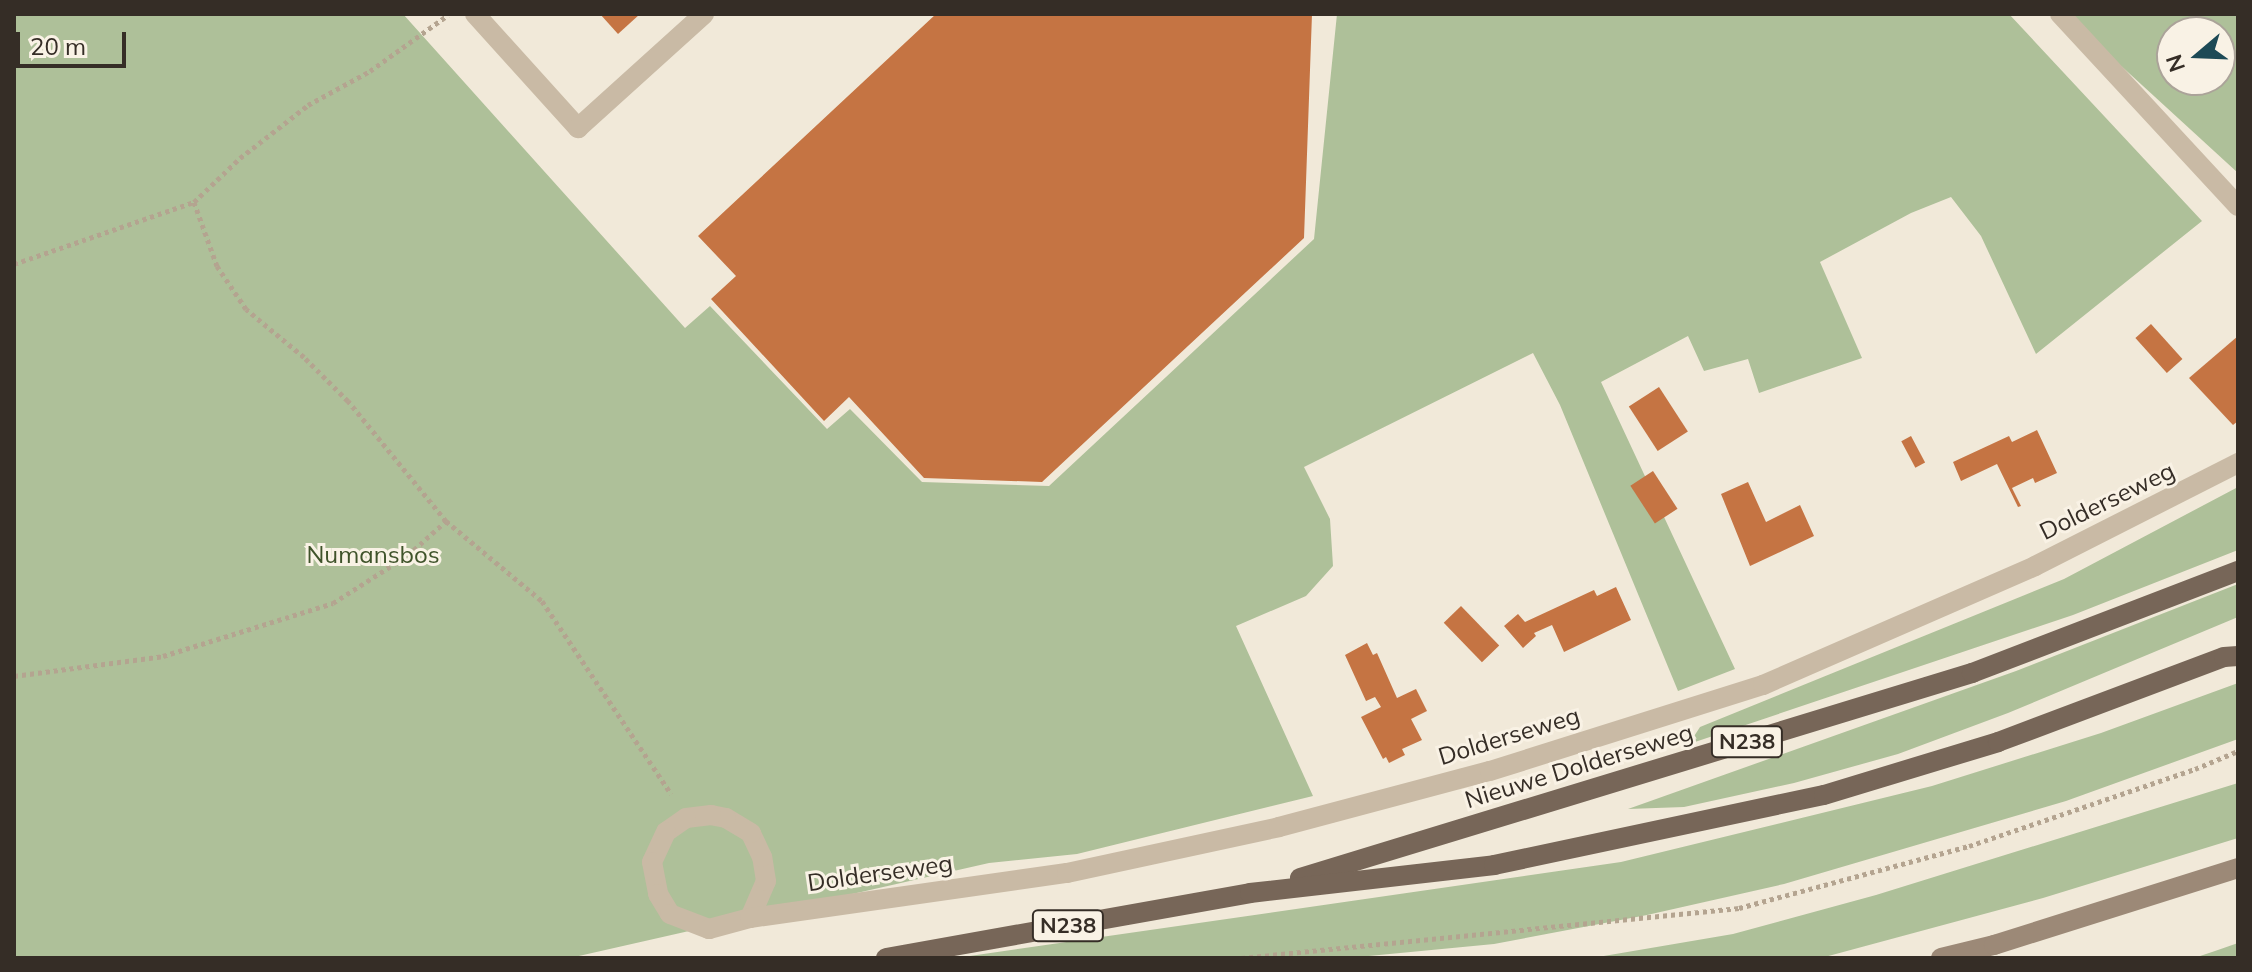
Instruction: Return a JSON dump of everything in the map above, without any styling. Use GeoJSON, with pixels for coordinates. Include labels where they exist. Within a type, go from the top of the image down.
{"type":"FeatureCollection","features":[{"type":"Feature","properties":{"kind":"main road","name":"Nieuwe Dolderseweg"},"geometry":{"type":"LineString","coordinates":[[1250,893],[1972,673],[2238,571]]}},
{"type":"Feature","properties":{"kind":"main road","name":"Nieuwe Dolderseweg"},"geometry":{"type":"LineString","coordinates":[[886,958],[1250,893],[1494,865],[1824,795],[1998,742],[2233,652]]}},
{"type":"Feature","properties":{"kind":"main road"},"geometry":{"type":"LineString","coordinates":[[1941,958],[1994,945],[2238,868]]}},
{"type":"Feature","properties":{"kind":"street"},"geometry":{"type":"LineString","coordinates":[[475,14],[578,128],[704,14]]}},
{"type":"Feature","properties":{"kind":"street"},"geometry":{"type":"LineString","coordinates":[[2060,14],[2238,206]]}},
{"type":"Feature","properties":{"kind":"street","name":"Dolderseweg"},"geometry":{"type":"LineString","coordinates":[[686,818],[666,832],[652,862],[658,894],[670,914],[709,929],[750,918],[1067,873],[1279,827],[1490,771],[1763,685],[2035,566],[2238,463]]}},
{"type":"Feature","properties":{"kind":"street"},"geometry":{"type":"LineString","coordinates":[[686,818],[711,815],[726,818],[751,833],[762,857],[766,881],[750,918]]}},
{"type":"Feature","properties":{"kind":"path"},"geometry":{"type":"LineString","coordinates":[[14,264],[194,202],[240,158],[308,105],[370,71],[449,14]]}},
{"type":"Feature","properties":{"kind":"path"},"geometry":{"type":"LineString","coordinates":[[194,202],[217,266],[246,309],[304,357],[348,401],[446,521],[542,601],[686,818]]}},
{"type":"Feature","properties":{"kind":"path"},"geometry":{"type":"LineString","coordinates":[[14,676],[163,656],[333,603],[420,546],[446,521]]}},
{"type":"Feature","properties":{"kind":"path"},"geometry":{"type":"LineString","coordinates":[[1241,958],[1739,908],[1969,846],[2195,769],[2238,751]]}},
{"type":"Feature","properties":{"kind":"green space","name":"Numansbos"},"geometry":{"type":"Polygon","coordinates":[[[14,14],[403,14],[685,328],[710,306],[827,429],[850,409],[922,482],[1049,486],[1314,239],[1337,14],[2009,14],[2202,221],[2036,354],[1981,236],[1951,197],[1911,213],[1820,262],[1862,358],[1759,393],[1748,359],[1704,371],[1688,336],[1601,382],[1735,669],[1678,691],[1560,405],[1533,353],[1304,467],[1330,519],[1333,566],[1306,596],[1236,626],[1313,796],[1077,854],[989,863],[570,958],[14,958],[14,14]]]}},
{"type":"Feature","properties":{"kind":"green space"},"geometry":{"type":"Polygon","coordinates":[[[2072,14],[2238,14],[2238,173],[2107,53],[2072,14]]]}},
{"type":"Feature","properties":{"kind":"green space"},"geometry":{"type":"Polygon","coordinates":[[[2238,487],[2238,550],[2073,615],[1689,744],[1700,727],[2064,579],[2238,487]]]}},
{"type":"Feature","properties":{"kind":"green space"},"geometry":{"type":"Polygon","coordinates":[[[2238,584],[2238,617],[2008,713],[1898,754],[1794,783],[1684,807],[1628,809],[2016,671],[2238,584]]]}},
{"type":"Feature","properties":{"kind":"green space"},"geometry":{"type":"Polygon","coordinates":[[[2238,683],[2238,739],[2066,801],[1784,884],[1647,915],[1494,944],[1348,958],[956,958],[1621,862],[1932,786],[2101,733],[2238,683]]]}},
{"type":"Feature","properties":{"kind":"green space"},"geometry":{"type":"Polygon","coordinates":[[[2238,783],[2238,838],[2043,898],[1821,958],[1592,958],[1733,934],[1876,895],[2238,783]]]}},
{"type":"Feature","properties":{"kind":"green space"},"geometry":{"type":"Polygon","coordinates":[[[2238,943],[2238,958],[2194,958],[2215,951],[2238,943]]]}},
{"type":"Feature","properties":{"kind":"building"},"geometry":{"type":"Polygon","coordinates":[[[600,14],[640,14],[618,34],[600,14]]]}},
{"type":"Feature","properties":{"kind":"building"},"geometry":{"type":"Polygon","coordinates":[[[936,14],[1312,14],[1304,238],[1042,482],[924,478],[849,397],[824,421],[711,299],[736,276],[698,236],[936,14]]]}},
{"type":"Feature","properties":{"kind":"building"},"geometry":{"type":"Polygon","coordinates":[[[2151,324],[2182,359],[2167,373],[2135,338],[2151,324]]]}},
{"type":"Feature","properties":{"kind":"building"},"geometry":{"type":"Polygon","coordinates":[[[2238,336],[2238,421],[2233,425],[2189,378],[2238,336]]]}},
{"type":"Feature","properties":{"kind":"building"},"geometry":{"type":"Polygon","coordinates":[[[1659,387],[1688,431],[1658,451],[1629,407],[1659,387]]]}},
{"type":"Feature","properties":{"kind":"building"},"geometry":{"type":"Polygon","coordinates":[[[2037,430],[2057,473],[2035,483],[2033,478],[2012,488],[2021,506],[2018,507],[1997,464],[1961,481],[1953,462],[2009,436],[2012,442],[2037,430]]]}},
{"type":"Feature","properties":{"kind":"building"},"geometry":{"type":"Polygon","coordinates":[[[1911,436],[1925,462],[1915,468],[1901,441],[1911,436]]]}},
{"type":"Feature","properties":{"kind":"building"},"geometry":{"type":"Polygon","coordinates":[[[1653,471],[1678,509],[1655,523],[1630,486],[1653,471]]]}},
{"type":"Feature","properties":{"kind":"building"},"geometry":{"type":"Polygon","coordinates":[[[1748,482],[1766,522],[1800,505],[1814,536],[1750,566],[1721,494],[1748,482]]]}},
{"type":"Feature","properties":{"kind":"building"},"geometry":{"type":"Polygon","coordinates":[[[1616,587],[1631,620],[1564,652],[1552,625],[1534,633],[1536,636],[1523,648],[1504,626],[1518,614],[1525,622],[1594,590],[1597,596],[1616,587]]]}},
{"type":"Feature","properties":{"kind":"building"},"geometry":{"type":"Polygon","coordinates":[[[1461,606],[1499,646],[1482,662],[1444,623],[1461,606]]]}},
{"type":"Feature","properties":{"kind":"building"},"geometry":{"type":"Polygon","coordinates":[[[1367,643],[1373,655],[1377,653],[1397,698],[1416,689],[1427,711],[1411,719],[1422,740],[1402,749],[1405,755],[1389,763],[1386,757],[1383,759],[1361,717],[1381,707],[1375,697],[1366,701],[1345,655],[1367,643]]]}}]}
